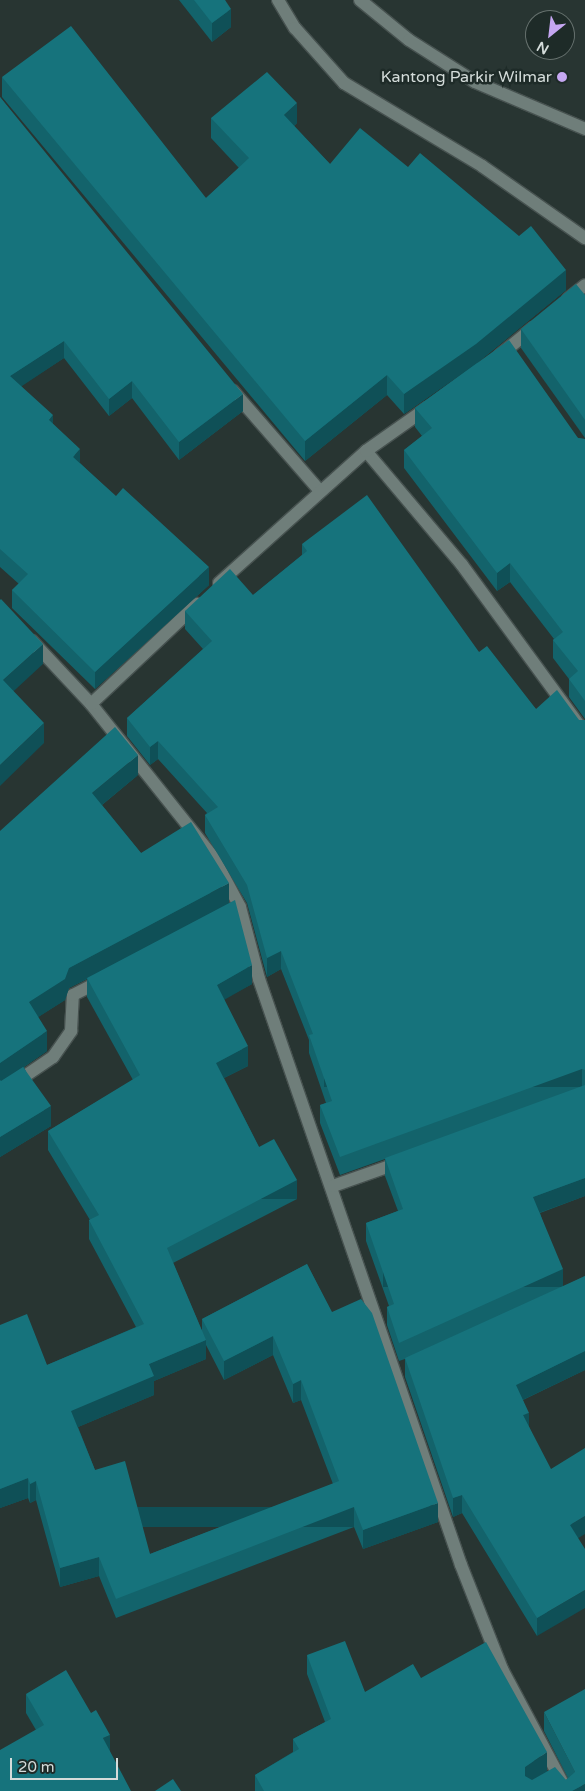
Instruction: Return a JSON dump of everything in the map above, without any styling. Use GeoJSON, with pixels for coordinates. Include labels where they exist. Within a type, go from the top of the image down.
{"type":"FeatureCollection","features":[{"type":"Feature","properties":{"kind":"street"},"geometry":{"type":"LineString","coordinates":[[278,0],[295,28],[344,82],[482,166],[585,238]]}},
{"type":"Feature","properties":{"kind":"street"},"geometry":{"type":"LineString","coordinates":[[360,0],[409,40],[476,82],[585,128]]}},
{"type":"Feature","properties":{"kind":"street"},"geometry":{"type":"LineString","coordinates":[[488,364],[513,351],[552,313],[585,285]]}},
{"type":"Feature","properties":{"kind":"street"},"geometry":{"type":"LineString","coordinates":[[221,376],[320,491]]}},
{"type":"Feature","properties":{"kind":"street"},"geometry":{"type":"LineString","coordinates":[[91,704],[320,491],[366,451],[443,397]]}},
{"type":"Feature","properties":{"kind":"street"},"geometry":{"type":"LineString","coordinates":[[366,451],[462,565],[585,733]]}},
{"type":"Feature","properties":{"kind":"street"},"geometry":{"type":"LineString","coordinates":[[24,633],[91,704],[214,858],[235,909],[399,1370],[502,1669],[567,1791]]}},
{"type":"Feature","properties":{"kind":"street"},"geometry":{"type":"LineString","coordinates":[[0,1093],[53,1057],[71,1031],[73,996],[117,972]]}},
{"type":"Feature","properties":{"kind":"street"},"geometry":{"type":"LineString","coordinates":[[333,1186],[417,1156]]}},
{"type":"Feature","properties":{"kind":"street"},"geometry":{"type":"LineString","coordinates":[[545,1782],[559,1774]]}},
{"type":"Feature","properties":{"kind":"building"},"geometry":{"type":"Polygon","coordinates":[[[194,0],[225,0],[231,9],[212,23],[194,0]]]}},
{"type":"Feature","properties":{"kind":"building"},"geometry":{"type":"Polygon","coordinates":[[[71,26],[206,198],[249,158],[211,118],[267,72],[297,103],[284,115],[330,164],[360,128],[408,167],[420,153],[519,236],[531,226],[566,270],[476,344],[404,394],[387,375],[305,441],[2,77],[71,26]]]}},
{"type":"Feature","properties":{"kind":"building"},"geometry":{"type":"Polygon","coordinates":[[[0,97],[243,394],[179,442],[132,381],[109,399],[64,341],[10,376],[53,415],[49,420],[80,449],[73,457],[116,496],[123,488],[209,567],[95,672],[12,590],[28,574],[0,549],[0,97]]]}},
{"type":"Feature","properties":{"kind":"building"},"geometry":{"type":"Polygon","coordinates":[[[576,284],[585,295],[585,420],[521,329],[576,284]]]}},
{"type":"Feature","properties":{"kind":"building"},"geometry":{"type":"Polygon","coordinates":[[[509,340],[578,438],[585,439],[585,701],[569,679],[578,671],[553,640],[563,632],[510,563],[497,573],[404,450],[432,428],[415,408],[509,340]]]}},
{"type":"Feature","properties":{"kind":"building"},"geometry":{"type":"Polygon","coordinates":[[[367,495],[479,652],[487,646],[536,709],[557,690],[579,720],[585,720],[585,1070],[582,1069],[340,1157],[320,1105],[332,1101],[309,1035],[313,1034],[281,951],[267,958],[247,885],[205,815],[218,807],[158,741],[150,747],[127,718],[212,641],[185,611],[230,569],[253,595],[307,551],[302,544],[367,495]]]}},
{"type":"Feature","properties":{"kind":"building"},"geometry":{"type":"Polygon","coordinates":[[[0,600],[43,644],[3,680],[44,723],[0,765],[0,600]]]}},
{"type":"Feature","properties":{"kind":"building"},"geometry":{"type":"Polygon","coordinates":[[[115,727],[138,755],[92,793],[141,853],[191,822],[229,883],[69,968],[65,979],[29,1002],[47,1031],[0,1063],[0,831],[115,727]]]}},
{"type":"Feature","properties":{"kind":"building"},"geometry":{"type":"Polygon","coordinates":[[[235,900],[252,965],[217,985],[248,1046],[216,1063],[259,1147],[274,1139],[297,1180],[167,1248],[206,1340],[149,1364],[154,1376],[71,1411],[95,1470],[125,1461],[150,1554],[339,1481],[301,1380],[293,1384],[273,1336],[224,1361],[202,1319],[307,1264],[332,1312],[361,1299],[372,1313],[438,1503],[363,1530],[354,1507],[116,1599],[99,1557],[60,1568],[36,1481],[30,1484],[28,1478],[0,1489],[0,1325],[27,1314],[47,1365],[144,1324],[89,1220],[99,1215],[48,1131],[140,1075],[87,978],[235,900]]]}},
{"type":"Feature","properties":{"kind":"building"},"geometry":{"type":"Polygon","coordinates":[[[23,1067],[51,1106],[0,1137],[0,1080],[23,1067]]]}},
{"type":"Feature","properties":{"kind":"building"},"geometry":{"type":"Polygon","coordinates":[[[585,1085],[585,1178],[533,1197],[563,1269],[399,1343],[387,1307],[394,1304],[366,1223],[403,1209],[385,1158],[585,1085]]]}},
{"type":"Feature","properties":{"kind":"building"},"geometry":{"type":"Polygon","coordinates":[[[585,1276],[585,1351],[516,1385],[529,1413],[523,1415],[551,1469],[585,1448],[585,1516],[570,1525],[585,1549],[585,1590],[537,1618],[462,1495],[453,1498],[405,1358],[585,1276]]]}},
{"type":"Feature","properties":{"kind":"building"},"geometry":{"type":"Polygon","coordinates":[[[345,1641],[365,1692],[413,1664],[421,1678],[486,1642],[547,1752],[525,1767],[525,1776],[532,1780],[555,1767],[566,1780],[575,1772],[544,1712],[585,1689],[585,1784],[572,1791],[264,1791],[255,1775],[299,1749],[293,1739],[331,1719],[307,1655],[345,1641]]]}},
{"type":"Feature","properties":{"kind":"building"},"geometry":{"type":"Polygon","coordinates":[[[66,1670],[91,1713],[96,1710],[110,1735],[103,1738],[131,1791],[0,1791],[0,1750],[44,1725],[26,1694],[66,1670]]]}},
{"type":"Feature","properties":{"kind":"building"},"geometry":{"type":"Polygon","coordinates":[[[173,1779],[181,1791],[155,1791],[173,1779]]]}},
{"type":"Feature","properties":{"kind":"place","name":"Kantong Parkir Wilmar"},"geometry":{"type":"Point","coordinates":[562,77]}}]}
